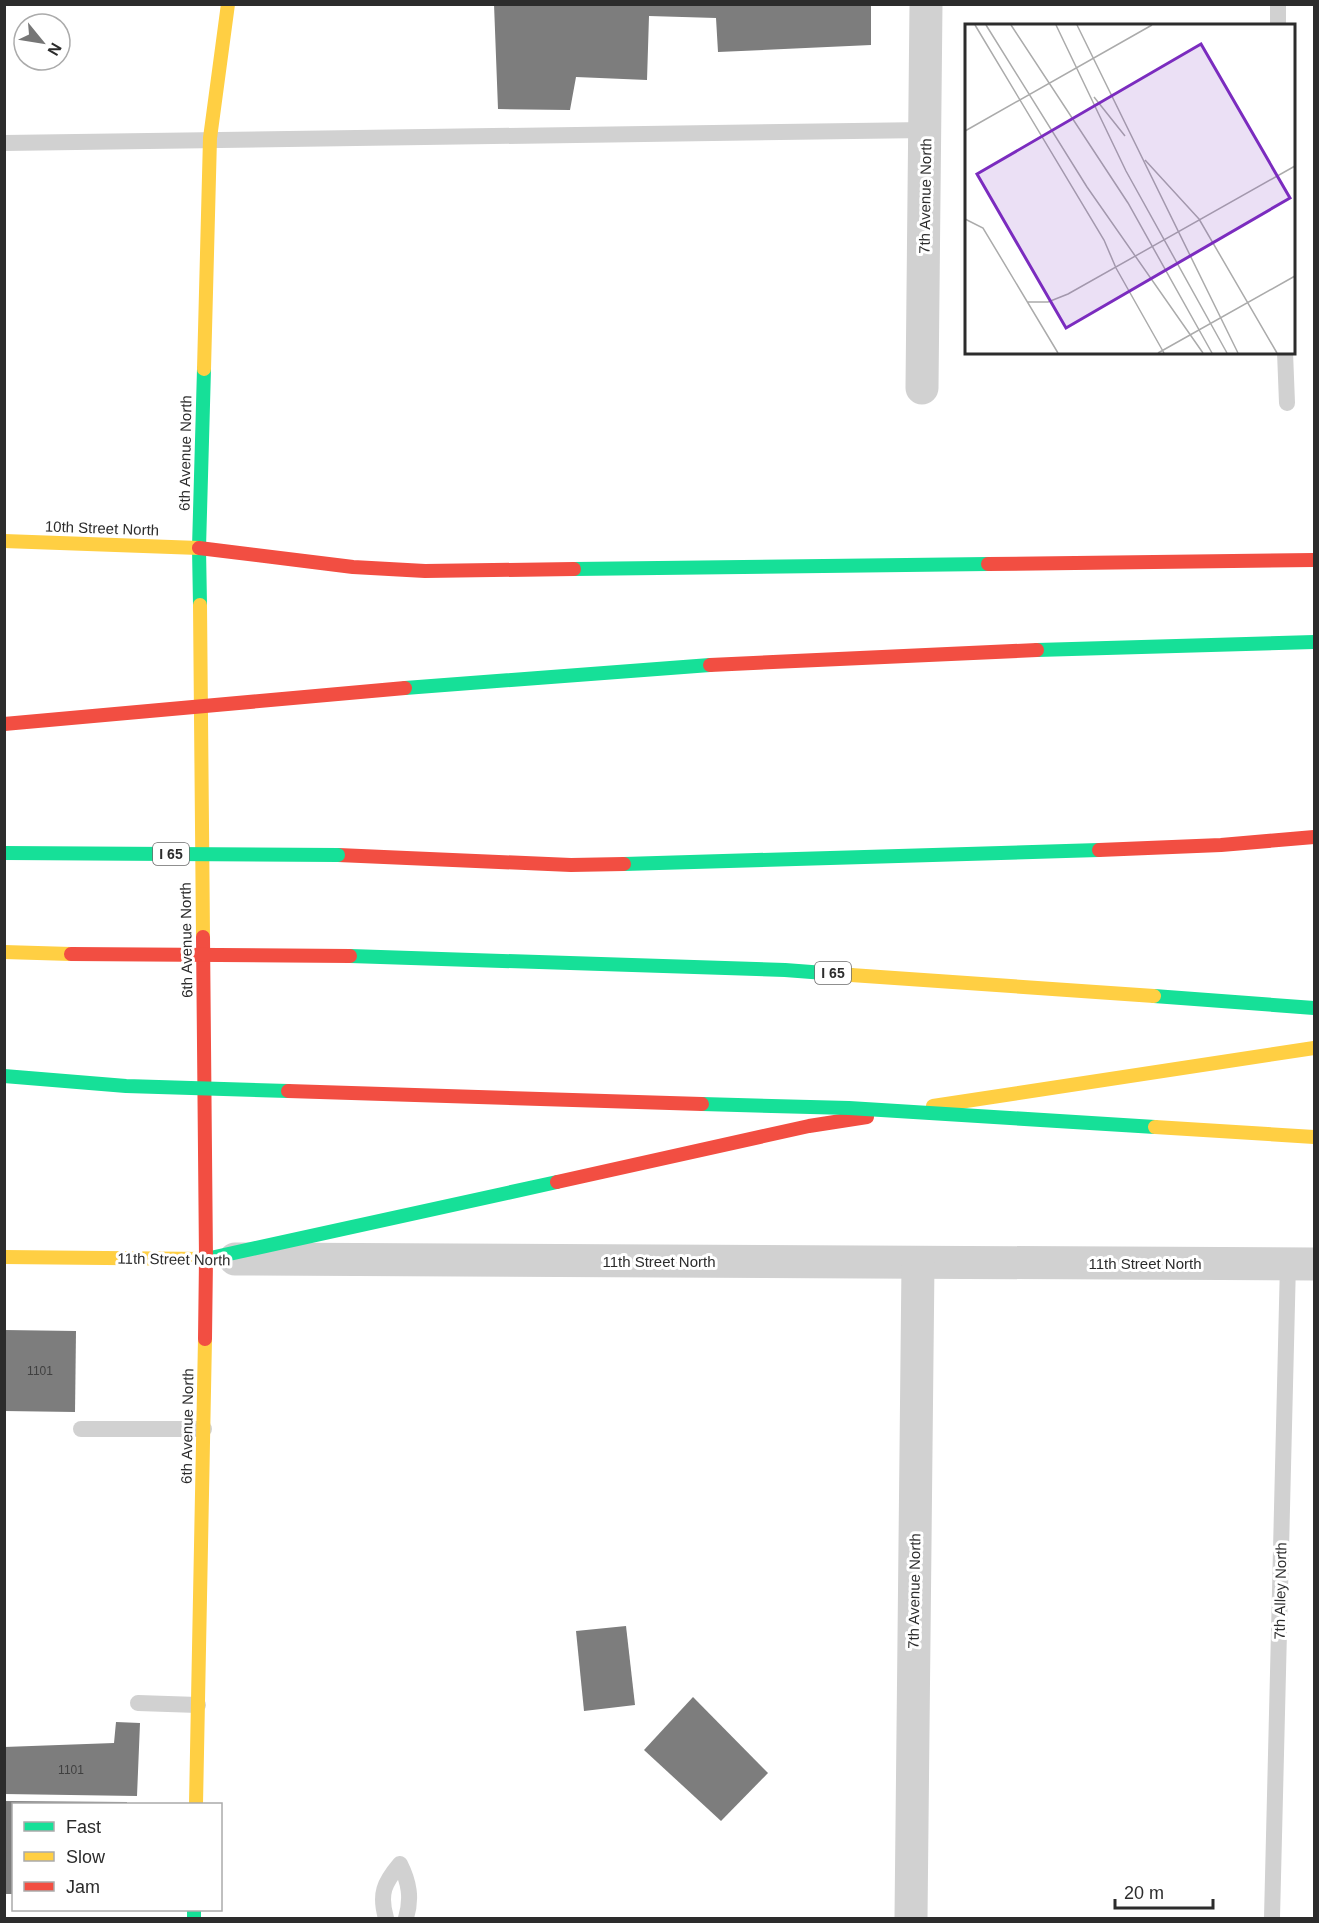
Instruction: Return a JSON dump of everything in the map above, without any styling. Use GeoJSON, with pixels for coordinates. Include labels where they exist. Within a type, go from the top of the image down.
{"type":"FeatureCollection","features":[{"type":"Feature","properties":{"kind":"main road","name":"6th Avenue North"},"geometry":{"type":"LineString","coordinates":[[196,1803],[206,1259],[199,548],[210,138],[228,4]]}},
{"type":"Feature","properties":{"kind":"main road","name":"10th Street North"},"geometry":{"type":"LineString","coordinates":[[4,540],[199,548],[353,567],[425,571],[1314,560]]}},
{"type":"Feature","properties":{"kind":"main road"},"geometry":{"type":"LineString","coordinates":[[4,724],[470,682],[649,669],[886,656],[1314,642]]}},
{"type":"Feature","properties":{"kind":"main road","name":"I 65"},"geometry":{"type":"LineString","coordinates":[[4,853],[338,855],[571,865],[1108,850],[1221,845],[1314,837]]}},
{"type":"Feature","properties":{"kind":"main road","name":"I 65"},"geometry":{"type":"LineString","coordinates":[[4,952],[350,956],[784,970],[1314,1008]]}},
{"type":"Feature","properties":{"kind":"main road"},"geometry":{"type":"LineString","coordinates":[[206,1259],[809,1126],[1314,1048]]}},
{"type":"Feature","properties":{"kind":"main road"},"geometry":{"type":"LineString","coordinates":[[4,1076],[126,1086],[849,1108],[1314,1137]]}},
{"type":"Feature","properties":{"kind":"main road","name":"11th Street North"},"geometry":{"type":"LineString","coordinates":[[4,1257],[206,1259]]}},
{"type":"Feature","properties":{"kind":"street","name":"7th Avenue North"},"geometry":{"type":"LineString","coordinates":[[922,388],[926,4]]}},
{"type":"Feature","properties":{"kind":"street","name":"11th Street North"},"geometry":{"type":"LineString","coordinates":[[206,1259],[1301,1263]]}},
{"type":"Feature","properties":{"kind":"street","name":"7th Avenue North"},"geometry":{"type":"LineString","coordinates":[[911,1918],[918,1263]]}},
{"type":"Feature","properties":{"kind":"lane"},"geometry":{"type":"LineString","coordinates":[[1278,4],[1278,24]]}},
{"type":"Feature","properties":{"kind":"lane"},"geometry":{"type":"LineString","coordinates":[[4,143],[210,138],[926,129]]}},
{"type":"Feature","properties":{"kind":"lane"},"geometry":{"type":"LineString","coordinates":[[1286,354],[1287,403]]}},
{"type":"Feature","properties":{"kind":"lane","name":"7th Alley North"},"geometry":{"type":"LineString","coordinates":[[1272,1918],[1301,1263]]}},
{"type":"Feature","properties":{"kind":"lane"},"geometry":{"type":"LineString","coordinates":[[81,1429],[204,1430]]}},
{"type":"Feature","properties":{"kind":"lane"},"geometry":{"type":"LineString","coordinates":[[138,1703],[198,1705]]}},
{"type":"Feature","properties":{"kind":"lane"},"geometry":{"type":"LineString","coordinates":[[386,1918],[382,1896],[388,1878],[400,1864],[407,1877],[410,1894],[406,1918]]}},
{"type":"Feature","properties":{"kind":"building"},"geometry":{"type":"Polygon","coordinates":[[[494,4],[871,4],[871,45],[718,52],[716,18],[649,16],[647,80],[576,77],[570,110],[498,109],[494,4]]]}},
{"type":"Feature","properties":{"kind":"building"},"geometry":{"type":"Polygon","coordinates":[[[4,1330],[76,1331],[75,1412],[4,1411],[4,1330]]]}},
{"type":"Feature","properties":{"kind":"building"},"geometry":{"type":"Polygon","coordinates":[[[626,1626],[635,1705],[584,1711],[576,1631],[626,1626]]]}},
{"type":"Feature","properties":{"kind":"building"},"geometry":{"type":"Polygon","coordinates":[[[693,1697],[768,1773],[721,1821],[644,1750],[693,1697]]]}},
{"type":"Feature","properties":{"kind":"building"},"geometry":{"type":"Polygon","coordinates":[[[116,1722],[140,1723],[137,1796],[4,1794],[4,1747],[114,1743],[116,1722]]]}},
{"type":"Feature","properties":{"kind":"building"},"geometry":{"type":"Polygon","coordinates":[[[4,1801],[127,1802],[12,1803],[12,1894],[4,1894],[4,1801]]]}},
{"type":"Feature","properties":{"kind":"traffic: fast"},"geometry":{"type":"LineString","coordinates":[[200,605],[199,548],[204,369]]}},
{"type":"Feature","properties":{"kind":"traffic: fast"},"geometry":{"type":"LineString","coordinates":[[574,569],[988,564]]}},
{"type":"Feature","properties":{"kind":"traffic: fast"},"geometry":{"type":"LineString","coordinates":[[1037,650],[1314,642]]}},
{"type":"Feature","properties":{"kind":"traffic: fast"},"geometry":{"type":"LineString","coordinates":[[405,688],[710,665]]}},
{"type":"Feature","properties":{"kind":"traffic: fast"},"geometry":{"type":"LineString","coordinates":[[624,864],[1099,850]]}},
{"type":"Feature","properties":{"kind":"traffic: fast"},"geometry":{"type":"LineString","coordinates":[[4,853],[338,855]]}},
{"type":"Feature","properties":{"kind":"traffic: fast"},"geometry":{"type":"LineString","coordinates":[[350,956],[785,970],[851,975]]}},
{"type":"Feature","properties":{"kind":"traffic: fast"},"geometry":{"type":"LineString","coordinates":[[1154,996],[1314,1008]]}},
{"type":"Feature","properties":{"kind":"traffic: fast"},"geometry":{"type":"LineString","coordinates":[[4,1076],[126,1086],[288,1091]]}},
{"type":"Feature","properties":{"kind":"traffic: fast"},"geometry":{"type":"LineString","coordinates":[[702,1104],[849,1108],[1155,1127]]}},
{"type":"Feature","properties":{"kind":"traffic: fast"},"geometry":{"type":"LineString","coordinates":[[206,1259],[557,1182]]}},
{"type":"Feature","properties":{"kind":"traffic: fast"},"geometry":{"type":"LineString","coordinates":[[194,1911],[194,1918]]}},
{"type":"Feature","properties":{"kind":"traffic: slow"},"geometry":{"type":"LineString","coordinates":[[204,369],[210,138],[228,4]]}},
{"type":"Feature","properties":{"kind":"traffic: slow"},"geometry":{"type":"LineString","coordinates":[[4,541],[199,548]]}},
{"type":"Feature","properties":{"kind":"traffic: slow"},"geometry":{"type":"LineString","coordinates":[[200,605],[203,937]]}},
{"type":"Feature","properties":{"kind":"traffic: slow"},"geometry":{"type":"LineString","coordinates":[[4,952],[71,954]]}},
{"type":"Feature","properties":{"kind":"traffic: slow"},"geometry":{"type":"LineString","coordinates":[[851,975],[1154,996]]}},
{"type":"Feature","properties":{"kind":"traffic: slow"},"geometry":{"type":"LineString","coordinates":[[933,1106],[1314,1048]]}},
{"type":"Feature","properties":{"kind":"traffic: slow"},"geometry":{"type":"LineString","coordinates":[[1155,1127],[1314,1137]]}},
{"type":"Feature","properties":{"kind":"traffic: slow"},"geometry":{"type":"LineString","coordinates":[[4,1257],[206,1259]]}},
{"type":"Feature","properties":{"kind":"traffic: slow"},"geometry":{"type":"LineString","coordinates":[[196,1803],[205,1339]]}},
{"type":"Feature","properties":{"kind":"traffic: jam"},"geometry":{"type":"LineString","coordinates":[[199,548],[353,567],[425,571],[574,569]]}},
{"type":"Feature","properties":{"kind":"traffic: jam"},"geometry":{"type":"LineString","coordinates":[[988,564],[1314,560]]}},
{"type":"Feature","properties":{"kind":"traffic: jam"},"geometry":{"type":"LineString","coordinates":[[710,665],[1037,650]]}},
{"type":"Feature","properties":{"kind":"traffic: jam"},"geometry":{"type":"LineString","coordinates":[[4,724],[405,688]]}},
{"type":"Feature","properties":{"kind":"traffic: jam"},"geometry":{"type":"LineString","coordinates":[[1099,850],[1221,845],[1314,837]]}},
{"type":"Feature","properties":{"kind":"traffic: jam"},"geometry":{"type":"LineString","coordinates":[[338,855],[571,865],[624,864]]}},
{"type":"Feature","properties":{"kind":"traffic: jam"},"geometry":{"type":"LineString","coordinates":[[203,937],[205,1339]]}},
{"type":"Feature","properties":{"kind":"traffic: jam"},"geometry":{"type":"LineString","coordinates":[[71,954],[350,956]]}},
{"type":"Feature","properties":{"kind":"traffic: jam"},"geometry":{"type":"LineString","coordinates":[[288,1091],[702,1104]]}},
{"type":"Feature","properties":{"kind":"traffic: jam"},"geometry":{"type":"LineString","coordinates":[[557,1182],[809,1126],[867,1117]]}}]}
